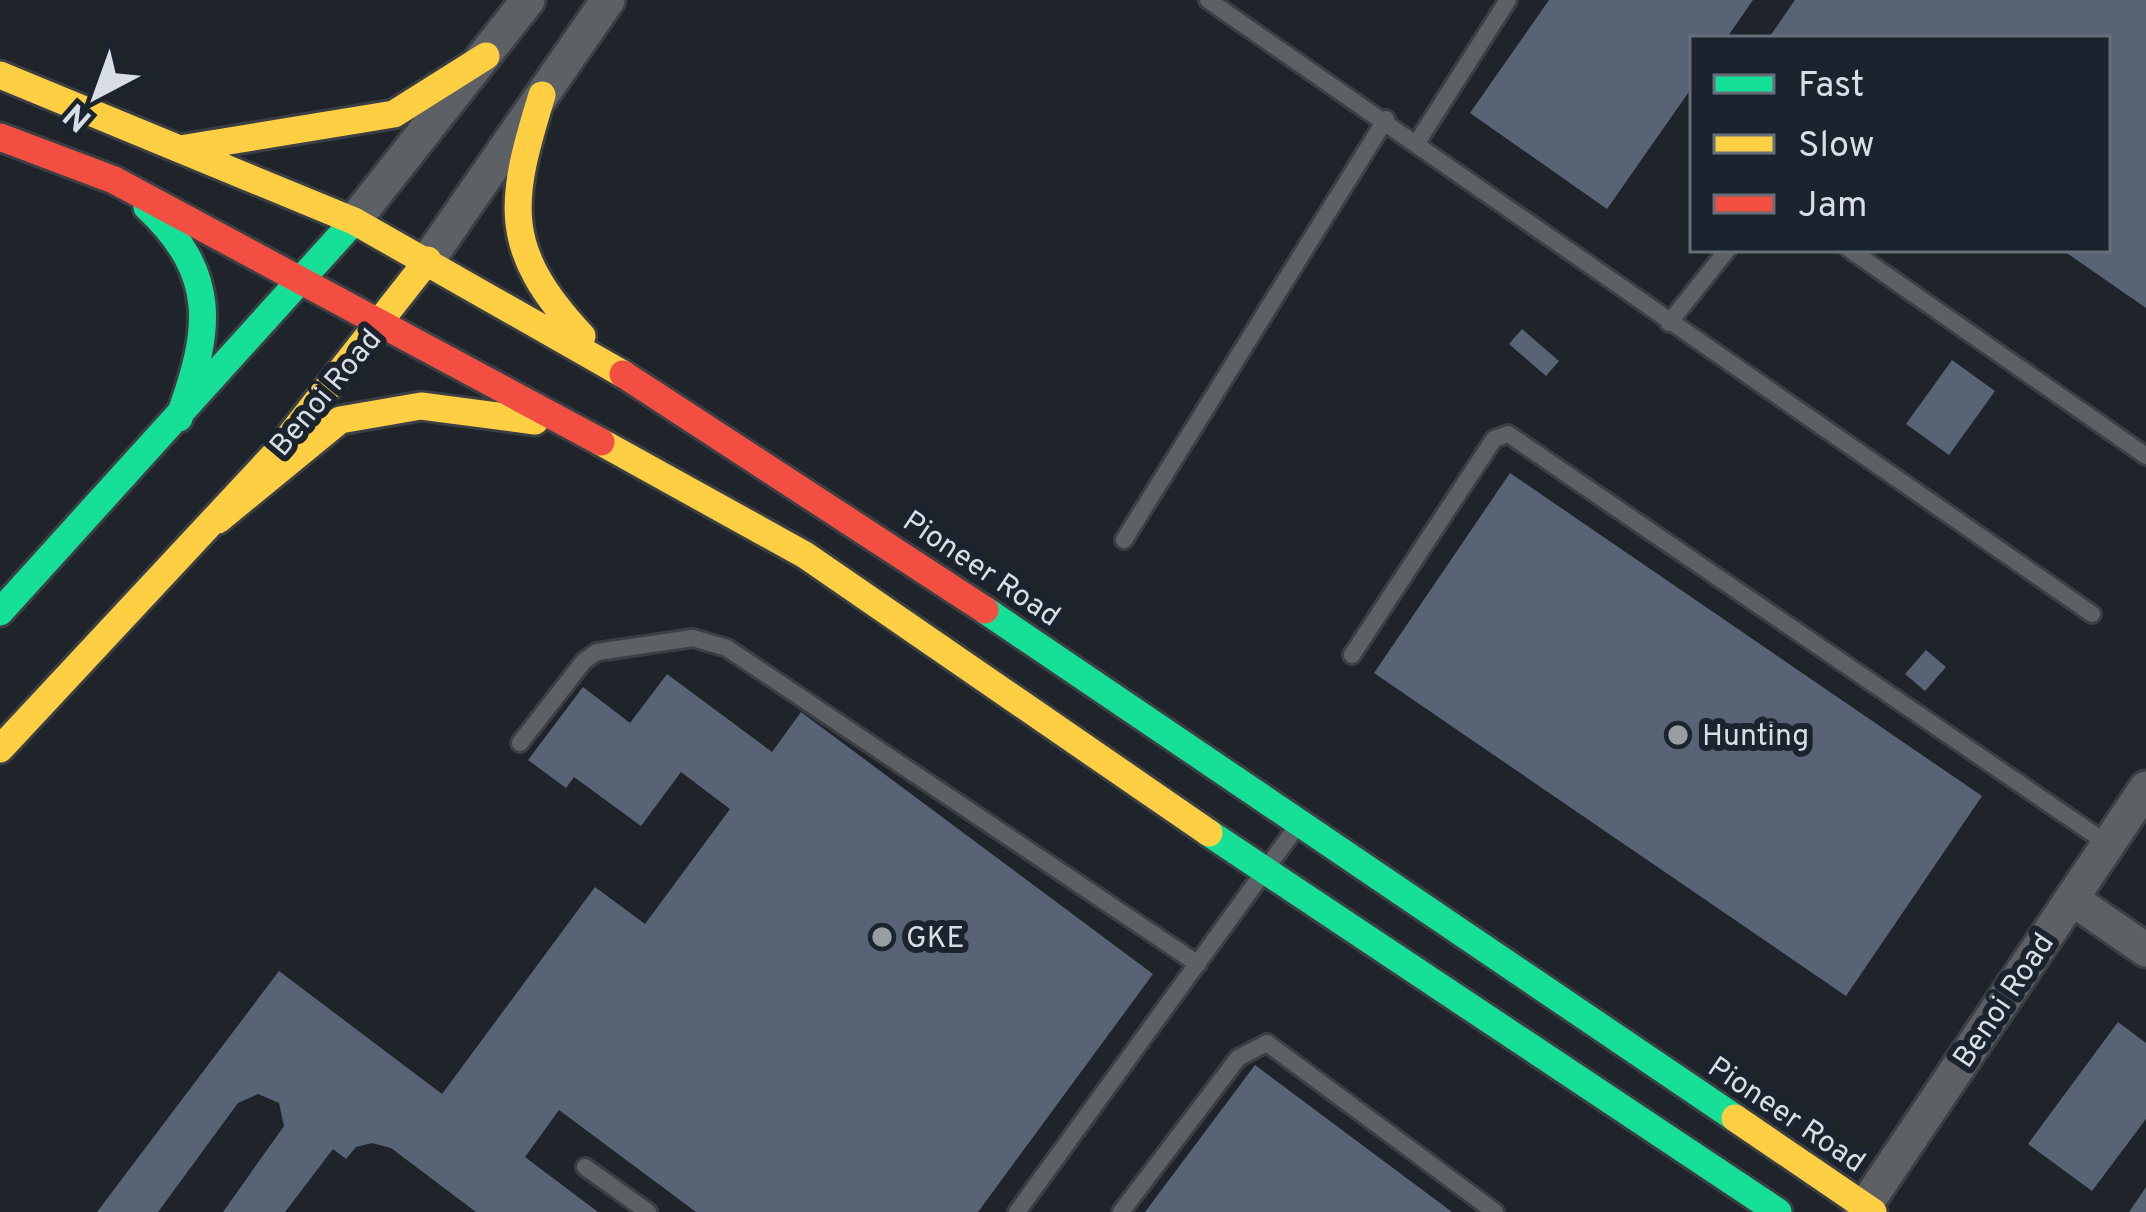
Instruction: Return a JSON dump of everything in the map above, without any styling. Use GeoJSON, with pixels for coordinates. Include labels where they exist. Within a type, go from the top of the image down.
{"type":"FeatureCollection","features":[{"type":"Feature","properties":{"kind":"main road"},"geometry":{"type":"LineString","coordinates":[[179,149],[394,114],[486,56]]}},
{"type":"Feature","properties":{"kind":"main road","name":"Pioneer Road"},"geometry":{"type":"LineString","coordinates":[[0,76],[354,221],[617,370],[876,536],[1866,1210]]}},
{"type":"Feature","properties":{"kind":"main road"},"geometry":{"type":"LineString","coordinates":[[542,95],[516,187],[523,240],[543,291],[617,370]]}},
{"type":"Feature","properties":{"kind":"main road"},"geometry":{"type":"LineString","coordinates":[[0,136],[114,180],[305,278],[805,555],[1265,872],[1778,1212]]}},
{"type":"Feature","properties":{"kind":"main road"},"geometry":{"type":"LineString","coordinates":[[114,180],[170,225],[206,295],[200,362],[179,418]]}},
{"type":"Feature","properties":{"kind":"main road"},"geometry":{"type":"LineString","coordinates":[[0,612],[354,221]]}},
{"type":"Feature","properties":{"kind":"main road","name":"Benoi Road"},"geometry":{"type":"LineString","coordinates":[[0,749],[218,520],[385,321],[428,260]]}},
{"type":"Feature","properties":{"kind":"main road"},"geometry":{"type":"LineString","coordinates":[[218,520],[340,420],[377,410],[466,409],[576,429]]}},
{"type":"Feature","properties":{"kind":"street"},"geometry":{"type":"LineString","coordinates":[[354,221],[529,0]]}},
{"type":"Feature","properties":{"kind":"street","name":"Benoi Road"},"geometry":{"type":"LineString","coordinates":[[428,260],[608,0]]}},
{"type":"Feature","properties":{"kind":"street","name":"Benoi Road"},"geometry":{"type":"LineString","coordinates":[[1866,1210],[2146,788]]}},
{"type":"Feature","properties":{"kind":"street"},"geometry":{"type":"LineString","coordinates":[[2072,899],[2146,950]]}},
{"type":"Feature","properties":{"kind":"lane"},"geometry":{"type":"LineString","coordinates":[[1208,0],[1418,141],[1669,323],[2092,614]]}},
{"type":"Feature","properties":{"kind":"lane"},"geometry":{"type":"LineString","coordinates":[[1418,141],[1501,2]]}},
{"type":"Feature","properties":{"kind":"lane"},"geometry":{"type":"LineString","coordinates":[[1124,540],[1385,119]]}},
{"type":"Feature","properties":{"kind":"lane"},"geometry":{"type":"LineString","coordinates":[[1669,323],[1726,252]]}},
{"type":"Feature","properties":{"kind":"lane"},"geometry":{"type":"LineString","coordinates":[[1853,252],[2146,456]]}},
{"type":"Feature","properties":{"kind":"lane"},"geometry":{"type":"LineString","coordinates":[[1352,656],[1494,440],[1508,434],[2108,844]]}},
{"type":"Feature","properties":{"kind":"lane"},"geometry":{"type":"LineString","coordinates":[[520,743],[584,661],[597,652],[693,638],[727,648],[1198,964]]}},
{"type":"Feature","properties":{"kind":"lane"},"geometry":{"type":"LineString","coordinates":[[1017,1212],[1299,824]]}},
{"type":"Feature","properties":{"kind":"lane"},"geometry":{"type":"LineString","coordinates":[[1121,1212],[1238,1058],[1267,1043],[1495,1212]]}},
{"type":"Feature","properties":{"kind":"lane"},"geometry":{"type":"LineString","coordinates":[[585,1167],[648,1212]]}},
{"type":"Feature","properties":{"kind":"building"},"geometry":{"type":"Polygon","coordinates":[[[1549,0],[1753,0],[1728,36],[1690,36],[1690,90],[1607,209],[1470,113],[1549,0]]]}},
{"type":"Feature","properties":{"kind":"building"},"geometry":{"type":"Polygon","coordinates":[[[1795,0],[2146,0],[2146,308],[2065,252],[2110,252],[2110,36],[1770,36],[1795,0]]]}},
{"type":"Feature","properties":{"kind":"building"},"geometry":{"type":"Polygon","coordinates":[[[1522,329],[1559,361],[1546,376],[1509,344],[1522,329]]]}},
{"type":"Feature","properties":{"kind":"building"},"geometry":{"type":"Polygon","coordinates":[[[1952,360],[1995,391],[1949,455],[1906,424],[1952,360]]]}},
{"type":"Feature","properties":{"kind":"building","name":"Hunting"},"geometry":{"type":"Polygon","coordinates":[[[1510,473],[1982,796],[1846,996],[1374,673],[1510,473]]]}},
{"type":"Feature","properties":{"kind":"building"},"geometry":{"type":"Polygon","coordinates":[[[1926,650],[1946,667],[1925,691],[1905,674],[1926,650]]]}},
{"type":"Feature","properties":{"kind":"building","name":"GKE"},"geometry":{"type":"Polygon","coordinates":[[[667,674],[772,752],[801,712],[1153,974],[978,1212],[696,1212],[559,1110],[525,1157],[598,1212],[476,1212],[391,1148],[372,1143],[356,1147],[346,1159],[333,1149],[285,1212],[223,1212],[284,1126],[279,1103],[258,1094],[238,1103],[158,1212],[97,1212],[279,971],[442,1094],[595,887],[645,924],[730,809],[681,772],[641,826],[574,777],[566,788],[528,760],[583,687],[630,723],[667,674]]]}},
{"type":"Feature","properties":{"kind":"building"},"geometry":{"type":"Polygon","coordinates":[[[2118,1022],[2146,1043],[2146,1119],[2092,1191],[2028,1144],[2118,1022]]]}},
{"type":"Feature","properties":{"kind":"building"},"geometry":{"type":"Polygon","coordinates":[[[1255,1065],[1452,1212],[1145,1212],[1255,1065]]]}},
{"type":"Feature","properties":{"kind":"building"},"geometry":{"type":"Polygon","coordinates":[[[2146,1187],[2146,1212],[2129,1212],[2146,1187]]]}},
{"type":"Feature","properties":{"kind":"traffic: fast"},"geometry":{"type":"LineString","coordinates":[[147,207],[187,256],[202,305],[198,357],[179,418]]}},
{"type":"Feature","properties":{"kind":"traffic: fast"},"geometry":{"type":"LineString","coordinates":[[0,612],[354,221]]}},
{"type":"Feature","properties":{"kind":"traffic: fast"},"geometry":{"type":"LineString","coordinates":[[985,610],[1735,1118]]}},
{"type":"Feature","properties":{"kind":"traffic: fast"},"geometry":{"type":"LineString","coordinates":[[1209,833],[1778,1212]]}},
{"type":"Feature","properties":{"kind":"traffic: slow"},"geometry":{"type":"LineString","coordinates":[[180,149],[394,114],[486,56]]}},
{"type":"Feature","properties":{"kind":"traffic: slow"},"geometry":{"type":"LineString","coordinates":[[0,75],[354,221],[623,374]]}},
{"type":"Feature","properties":{"kind":"traffic: slow"},"geometry":{"type":"LineString","coordinates":[[542,95],[523,165],[519,223],[537,276],[582,336]]}},
{"type":"Feature","properties":{"kind":"traffic: slow"},"geometry":{"type":"LineString","coordinates":[[0,749],[277,452],[428,260]]}},
{"type":"Feature","properties":{"kind":"traffic: slow"},"geometry":{"type":"LineString","coordinates":[[218,520],[340,420],[421,406],[535,421]]}},
{"type":"Feature","properties":{"kind":"traffic: slow"},"geometry":{"type":"LineString","coordinates":[[601,442],[805,555],[1209,833]]}},
{"type":"Feature","properties":{"kind":"traffic: slow"},"geometry":{"type":"LineString","coordinates":[[1735,1118],[1873,1212]]}},
{"type":"Feature","properties":{"kind":"traffic: jam"},"geometry":{"type":"LineString","coordinates":[[0,137],[114,180],[601,442]]}},
{"type":"Feature","properties":{"kind":"traffic: jam"},"geometry":{"type":"LineString","coordinates":[[623,374],[985,610]]}},
{"type":"Feature","properties":{"kind":"place","name":"Hunting"},"geometry":{"type":"Point","coordinates":[1678,735]}},
{"type":"Feature","properties":{"kind":"place","name":"GKE"},"geometry":{"type":"Point","coordinates":[882,937]}}]}
